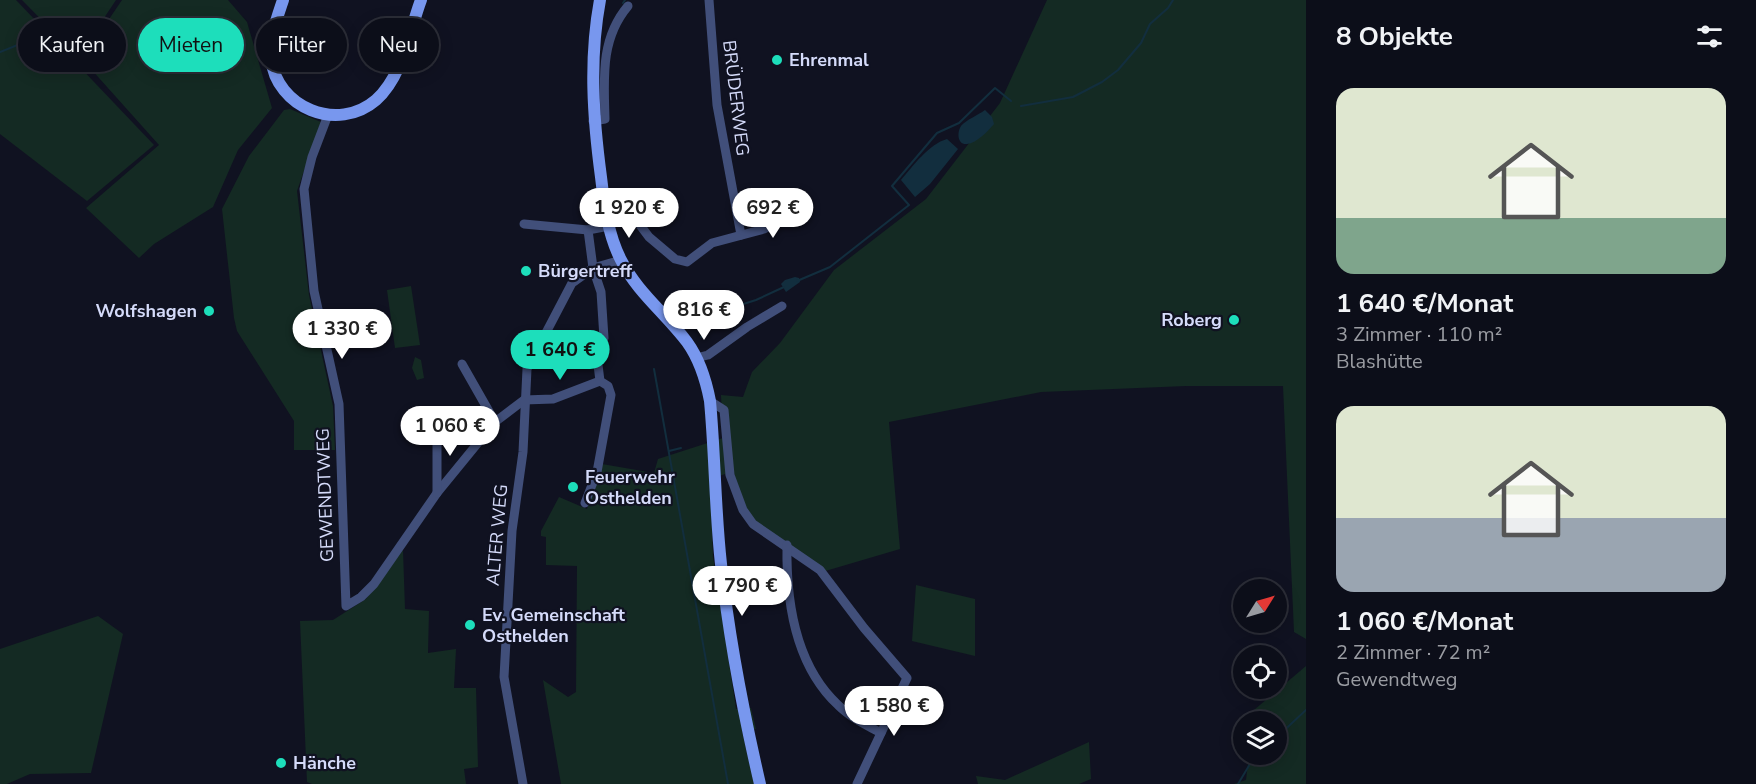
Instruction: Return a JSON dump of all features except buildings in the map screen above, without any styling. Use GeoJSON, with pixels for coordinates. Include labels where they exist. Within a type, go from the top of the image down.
{"type":"FeatureCollection","features":[{"type":"Feature","properties":{"kind":"main road"},"geometry":{"type":"LineString","coordinates":[[283,0],[271,47],[274,71],[285,92],[293,100],[315,112],[328,115],[341,115],[365,107],[384,90],[403,54],[421,0]]}},
{"type":"Feature","properties":{"kind":"main road"},"geometry":{"type":"LineString","coordinates":[[600,0],[595,27],[593,121],[609,226],[621,260],[639,288],[675,327],[696,358],[706,381],[710,401],[720,562],[730,637],[742,707],[760,784]]}},
{"type":"Feature","properties":{"kind":"street","name":"BRÜDERWEG"},"geometry":{"type":"LineString","coordinates":[[709,0],[717,105],[741,235]]}},
{"type":"Feature","properties":{"kind":"street"},"geometry":{"type":"LineString","coordinates":[[593,121],[605,119],[604,59],[617,18],[628,6]]}},
{"type":"Feature","properties":{"kind":"street","name":"GEWENDTWEG"},"geometry":{"type":"LineString","coordinates":[[328,115],[312,157],[304,189],[314,291],[339,404],[346,606],[361,597],[374,584],[437,493],[495,422],[524,400]]}},
{"type":"Feature","properties":{"kind":"street"},"geometry":{"type":"LineString","coordinates":[[604,200],[617,200],[625,205],[649,237],[675,259],[687,262],[712,243],[764,229],[794,213]]}},
{"type":"Feature","properties":{"kind":"street"},"geometry":{"type":"LineString","coordinates":[[524,224],[588,230],[609,226]]}},
{"type":"Feature","properties":{"kind":"street"},"geometry":{"type":"LineString","coordinates":[[588,230],[593,268],[601,292],[604,338],[597,357],[600,381]]}},
{"type":"Feature","properties":{"kind":"street","name":"ALTER WEG"},"geometry":{"type":"LineString","coordinates":[[523,784],[504,677],[512,531],[523,452],[526,369],[572,283],[593,268],[621,260]]}},
{"type":"Feature","properties":{"kind":"street"},"geometry":{"type":"LineString","coordinates":[[696,358],[708,355],[747,327],[782,306]]}},
{"type":"Feature","properties":{"kind":"street"},"geometry":{"type":"LineString","coordinates":[[462,364],[495,422]]}},
{"type":"Feature","properties":{"kind":"street"},"geometry":{"type":"LineString","coordinates":[[524,400],[553,399],[600,381]]}},
{"type":"Feature","properties":{"kind":"street"},"geometry":{"type":"LineString","coordinates":[[585,503],[597,472],[611,395],[609,386],[600,381]]}},
{"type":"Feature","properties":{"kind":"street"},"geometry":{"type":"LineString","coordinates":[[710,401],[724,411],[730,475],[743,510],[753,524],[787,545],[820,570],[864,628],[907,678],[857,784]]}},
{"type":"Feature","properties":{"kind":"street"},"geometry":{"type":"LineString","coordinates":[[437,420],[437,493]]}},
{"type":"Feature","properties":{"kind":"street"},"geometry":{"type":"LineString","coordinates":[[787,545],[786,573],[802,653],[815,678],[837,705],[856,720],[881,733]]}},
{"type":"Feature","properties":{"kind":"green space"},"geometry":{"type":"Polygon","coordinates":[[[0,0],[16,0],[33,18],[18,18],[18,72],[85,72],[154,145],[87,201],[0,134],[0,0]]]}},
{"type":"Feature","properties":{"kind":"green space"},"geometry":{"type":"Polygon","coordinates":[[[22,0],[116,0],[104,18],[40,18],[22,0]]]}},
{"type":"Feature","properties":{"kind":"green space"},"geometry":{"type":"Polygon","coordinates":[[[122,0],[228,0],[244,18],[138,18],[138,72],[244,72],[244,19],[256,53],[256,72],[262,72],[272,108],[238,150],[213,207],[154,244],[139,258],[86,208],[159,145],[94,72],[126,72],[126,18],[110,18],[122,0]]]}},
{"type":"Feature","properties":{"kind":"green space"},"geometry":{"type":"Polygon","coordinates":[[[1047,0],[1306,0],[1306,639],[1294,632],[1283,386],[1186,386],[1041,392],[889,422],[900,549],[822,572],[750,524],[725,474],[710,479],[713,557],[736,709],[751,708],[756,729],[742,731],[754,784],[561,784],[543,680],[568,697],[576,692],[577,566],[546,565],[546,537],[541,536],[541,531],[559,497],[587,509],[602,464],[654,473],[658,459],[723,438],[721,395],[743,397],[752,372],[780,343],[834,270],[926,199],[1000,103],[1047,0]]]}},
{"type":"Feature","properties":{"kind":"green space"},"geometry":{"type":"Polygon","coordinates":[[[290,109],[321,122],[297,191],[309,295],[333,406],[335,450],[294,450],[294,421],[237,331],[234,318],[222,209],[249,156],[284,110],[290,109]]]}},
{"type":"Feature","properties":{"kind":"green space"},"geometry":{"type":"Polygon","coordinates":[[[411,286],[420,345],[395,348],[387,290],[411,286]]]}},
{"type":"Feature","properties":{"kind":"green space"},"geometry":{"type":"Polygon","coordinates":[[[415,357],[421,360],[424,378],[417,380],[412,368],[415,357]]]}},
{"type":"Feature","properties":{"kind":"green space"},"geometry":{"type":"Polygon","coordinates":[[[403,550],[405,609],[429,611],[428,653],[456,649],[454,688],[476,688],[478,767],[464,769],[466,784],[312,784],[307,782],[300,621],[333,620],[366,599],[403,550]]]}},
{"type":"Feature","properties":{"kind":"green space"},"geometry":{"type":"Polygon","coordinates":[[[916,585],[975,599],[975,656],[912,641],[916,585]]]}},
{"type":"Feature","properties":{"kind":"green space"},"geometry":{"type":"Polygon","coordinates":[[[98,616],[123,634],[91,773],[30,774],[7,784],[0,784],[0,649],[98,616]]]}},
{"type":"Feature","properties":{"kind":"green space"},"geometry":{"type":"Polygon","coordinates":[[[1306,666],[1306,784],[1234,784],[1246,780],[1248,765],[1287,765],[1287,711],[1254,711],[1267,699],[1287,699],[1287,682],[1306,666]]]}},
{"type":"Feature","properties":{"kind":"green space"},"geometry":{"type":"Polygon","coordinates":[[[1089,742],[1091,779],[1079,784],[978,784],[976,776],[1005,780],[1089,742]]]}},
{"type":"Feature","properties":{"kind":"water"},"geometry":{"type":"Polygon","coordinates":[[[985,110],[992,117],[994,124],[975,141],[967,144],[961,142],[959,135],[961,126],[985,110]]]}},
{"type":"Feature","properties":{"kind":"water"},"geometry":{"type":"Polygon","coordinates":[[[947,139],[958,149],[930,184],[915,197],[901,180],[928,150],[947,139]]]}},
{"type":"Feature","properties":{"kind":"water"},"geometry":{"type":"Polygon","coordinates":[[[795,277],[799,278],[800,282],[786,292],[781,284],[795,277]]]}},
{"type":"Feature","properties":{"kind":"waterway"},"geometry":{"type":"LineString","coordinates":[[1021,106],[1073,97],[1102,82],[1118,70],[1141,43],[1150,24],[1168,8],[1173,0]]}},
{"type":"Feature","properties":{"kind":"waterway"},"geometry":{"type":"LineString","coordinates":[[0,52],[18,45]]}},
{"type":"Feature","properties":{"kind":"waterway"},"geometry":{"type":"LineString","coordinates":[[797,281],[830,267],[909,205],[892,186],[937,133],[959,123],[995,88],[1011,101]]}},
{"type":"Feature","properties":{"kind":"waterway"},"geometry":{"type":"LineString","coordinates":[[701,337],[718,312],[756,300],[784,287]]}},
{"type":"Feature","properties":{"kind":"waterway"},"geometry":{"type":"LineString","coordinates":[[654,369],[728,784]]}},
{"type":"Feature","properties":{"kind":"waterway"},"geometry":{"type":"LineString","coordinates":[[669,451],[681,448]]}},
{"type":"Feature","properties":{"kind":"waterway"},"geometry":{"type":"LineString","coordinates":[[1287,728],[1306,710]]}},
{"type":"Feature","properties":{"kind":"waterway"},"geometry":{"type":"LineString","coordinates":[[1238,784],[1249,765]]}},
{"type":"Feature","properties":{"kind":"place","name":"Ehrenmal"},"geometry":{"type":"Point","coordinates":[777,60]}},
{"type":"Feature","properties":{"kind":"place","name":"Bürgertreff"},"geometry":{"type":"Point","coordinates":[526,271]}},
{"type":"Feature","properties":{"kind":"place","name":"Wolfshagen"},"geometry":{"type":"Point","coordinates":[209,311]}},
{"type":"Feature","properties":{"kind":"place","name":"Roberg"},"geometry":{"type":"Point","coordinates":[1234,320]}},
{"type":"Feature","properties":{"kind":"place","name":"Feuerwehr Osthelden"},"geometry":{"type":"Point","coordinates":[573,487]}},
{"type":"Feature","properties":{"kind":"place","name":"Ev. Gemeinschaft Osthelden"},"geometry":{"type":"Point","coordinates":[470,625]}},
{"type":"Feature","properties":{"kind":"place","name":"Hänche"},"geometry":{"type":"Point","coordinates":[281,763]}}]}
